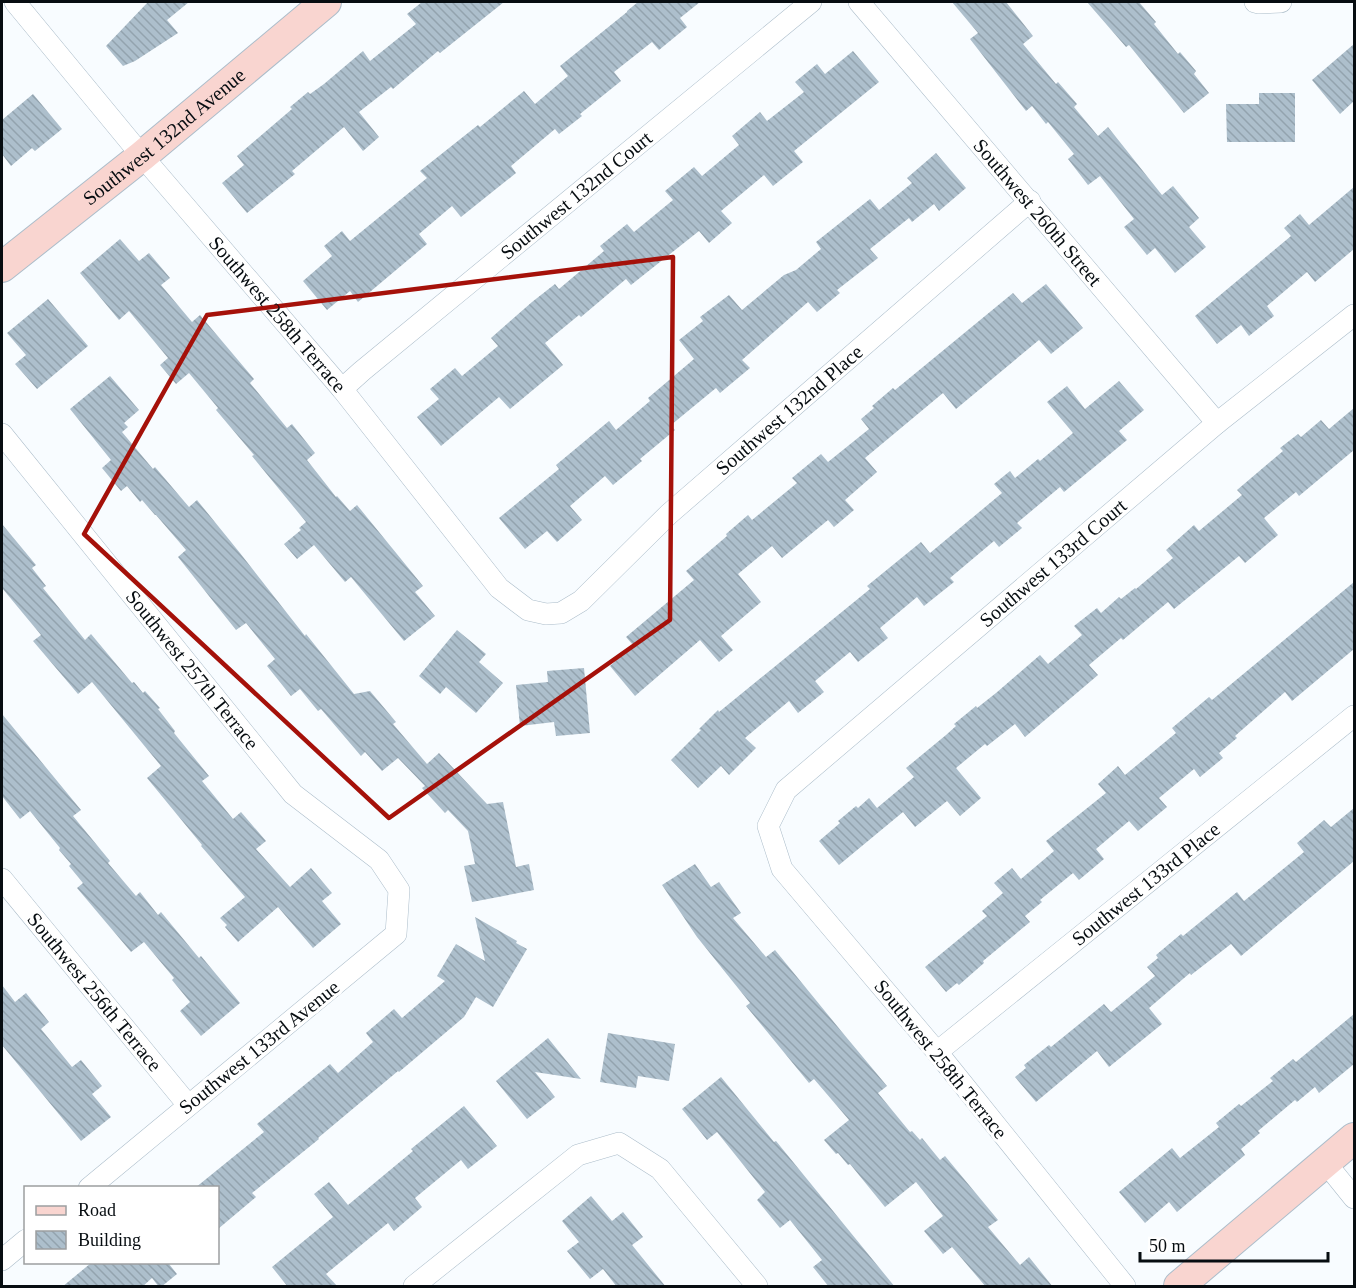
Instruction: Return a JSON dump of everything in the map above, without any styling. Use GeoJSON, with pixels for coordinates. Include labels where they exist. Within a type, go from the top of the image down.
{"type":"FeatureCollection","features":[{"type":"Feature","properties":{"kind":"street","name":"Southwest 258th Terrace"},"geometry":{"type":"LineString","coordinates":[[15,2],[142,156],[342,389],[499,588],[528,610],[546,614]]}},
{"type":"Feature","properties":{"kind":"street","name":"Southwest 132nd Avenue"},"geometry":{"type":"LineString","coordinates":[[2,267],[142,156],[326,2]]}},
{"type":"Feature","properties":{"kind":"street","name":"Southwest 132nd Court"},"geometry":{"type":"LineString","coordinates":[[342,389],[811,2]]}},
{"type":"Feature","properties":{"kind":"street","name":"Southwest 260th Street"},"geometry":{"type":"LineString","coordinates":[[859,2],[1217,423]]}},
{"type":"Feature","properties":{"kind":"street"},"geometry":{"type":"LineString","coordinates":[[1257,2],[1281,2]]}},
{"type":"Feature","properties":{"kind":"street","name":"Southwest 132nd Place"},"geometry":{"type":"LineString","coordinates":[[546,614],[561,613],[581,602],[669,514],[1030,201]]}},
{"type":"Feature","properties":{"kind":"street","name":"Southwest 133rd Court"},"geometry":{"type":"LineString","coordinates":[[768,826],[786,790],[1217,423],[1354,315]]}},
{"type":"Feature","properties":{"kind":"street","name":"Southwest 257th Terrace"},"geometry":{"type":"LineString","coordinates":[[2,434],[293,795],[379,860],[399,890]]}},
{"type":"Feature","properties":{"kind":"street","name":"Southwest 133rd Place"},"geometry":{"type":"LineString","coordinates":[[937,1052],[1354,716]]}},
{"type":"Feature","properties":{"kind":"street","name":"Southwest 258th Terrace"},"geometry":{"type":"LineString","coordinates":[[768,826],[782,869],[937,1052],[1125,1287]]}},
{"type":"Feature","properties":{"kind":"street","name":"Southwest 256th Terrace"},"geometry":{"type":"LineString","coordinates":[[2,879],[189,1105]]}},
{"type":"Feature","properties":{"kind":"street","name":"Southwest 133rd Avenue"},"geometry":{"type":"LineString","coordinates":[[91,1186],[396,934],[399,890]]}},
{"type":"Feature","properties":{"kind":"street"},"geometry":{"type":"LineString","coordinates":[[1179,1287],[1354,1138]]}},
{"type":"Feature","properties":{"kind":"street"},"geometry":{"type":"LineString","coordinates":[[414,1287],[578,1155],[619,1143],[660,1169],[757,1287]]}},
{"type":"Feature","properties":{"kind":"street"},"geometry":{"type":"LineString","coordinates":[[1325,1162],[1354,1198]]}},
{"type":"Feature","properties":{"kind":"street"},"geometry":{"type":"LineString","coordinates":[[2,1260],[24,1242]]}},
{"type":"Feature","properties":{"kind":"highlighted area"},"geometry":{"type":"Polygon","coordinates":[[[673,257],[670,620],[389,818],[84,534],[207,315],[673,257]]]}},
{"type":"Feature","properties":{"kind":"building"},"geometry":{"type":"Polygon","coordinates":[[[148,2],[189,2],[167,20],[178,33],[135,61],[123,66],[106,46],[148,2]]]}},
{"type":"Feature","properties":{"kind":"building"},"geometry":{"type":"Polygon","coordinates":[[[422,2],[504,2],[440,53],[438,51],[393,89],[391,87],[359,112],[379,137],[363,151],[344,127],[292,171],[295,174],[247,213],[222,183],[244,165],[237,156],[292,109],[290,107],[308,92],[310,94],[324,84],[363,51],[370,61],[416,24],[407,14],[422,2]]]}},
{"type":"Feature","properties":{"kind":"building"},"geometry":{"type":"Polygon","coordinates":[[[638,2],[700,2],[680,18],[687,27],[659,50],[652,42],[614,72],[621,81],[559,134],[555,129],[511,166],[516,173],[461,217],[452,206],[419,234],[427,244],[358,302],[350,291],[327,310],[303,281],[332,256],[324,246],[342,231],[350,241],[427,178],[420,171],[524,91],[535,104],[568,76],[560,66],[638,2]]]}},
{"type":"Feature","properties":{"kind":"building"},"geometry":{"type":"Polygon","coordinates":[[[952,2],[1006,2],[1033,36],[1023,44],[1056,84],[1058,82],[1077,104],[1074,107],[1098,136],[1108,127],[1162,195],[1173,186],[1199,218],[1189,227],[1206,247],[1175,273],[1155,248],[1147,255],[1124,227],[1134,219],[1100,176],[1088,185],[1068,159],[1074,154],[1032,106],[1026,111],[970,39],[978,33],[952,2]]]}},
{"type":"Feature","properties":{"kind":"building"},"geometry":{"type":"Polygon","coordinates":[[[1087,2],[1139,2],[1178,54],[1180,52],[1196,71],[1194,74],[1209,93],[1184,113],[1129,45],[1126,47],[1087,2]]]}},
{"type":"Feature","properties":{"kind":"building"},"geometry":{"type":"Polygon","coordinates":[[[1354,44],[1354,101],[1340,114],[1312,80],[1354,44]]]}},
{"type":"Feature","properties":{"kind":"building"},"geometry":{"type":"Polygon","coordinates":[[[853,51],[879,82],[794,151],[803,162],[773,186],[764,175],[721,211],[732,223],[709,243],[699,231],[631,285],[626,279],[581,317],[579,315],[545,343],[563,365],[510,409],[499,397],[441,446],[417,417],[439,399],[430,389],[455,368],[462,376],[498,346],[491,338],[532,302],[555,284],[559,289],[604,251],[600,246],[627,224],[634,232],[673,200],[665,191],[694,167],[702,176],[739,145],[732,136],[760,112],[767,121],[804,92],[795,82],[817,64],[825,74],[853,51]]]}},
{"type":"Feature","properties":{"kind":"building"},"geometry":{"type":"Polygon","coordinates":[[[1259,93],[1295,93],[1295,142],[1227,142],[1226,104],[1259,104],[1259,93]]]}},
{"type":"Feature","properties":{"kind":"building"},"geometry":{"type":"Polygon","coordinates":[[[33,94],[62,129],[35,151],[32,148],[11,166],[2,154],[2,120],[33,94]]]}},
{"type":"Feature","properties":{"kind":"building"},"geometry":{"type":"Polygon","coordinates":[[[936,153],[966,188],[939,211],[934,204],[912,222],[909,218],[870,249],[878,258],[837,290],[840,293],[817,312],[808,302],[742,360],[750,368],[720,393],[716,388],[671,425],[675,430],[640,459],[642,461],[613,485],[605,476],[570,506],[582,520],[557,542],[547,531],[525,549],[499,518],[559,469],[556,465],[609,421],[616,430],[650,401],[648,398],[694,359],[679,340],[703,321],[700,317],[729,295],[742,310],[784,275],[796,270],[821,249],[816,242],[870,199],[879,210],[912,183],[907,178],[936,153]]]}},
{"type":"Feature","properties":{"kind":"building"},"geometry":{"type":"Polygon","coordinates":[[[1354,187],[1354,249],[1315,282],[1307,272],[1267,306],[1274,316],[1249,336],[1241,325],[1217,344],[1195,316],[1291,236],[1284,228],[1300,214],[1309,225],[1354,187]]]}},
{"type":"Feature","properties":{"kind":"building"},"geometry":{"type":"Polygon","coordinates":[[[120,239],[139,261],[149,253],[170,278],[161,285],[192,322],[200,315],[254,379],[250,383],[287,428],[292,424],[315,453],[307,460],[336,497],[350,511],[357,505],[423,586],[415,592],[435,616],[404,641],[351,577],[345,582],[314,545],[297,559],[284,544],[301,530],[299,528],[306,522],[189,373],[176,384],[160,365],[168,358],[129,311],[119,320],[80,273],[120,239]]]}},
{"type":"Feature","properties":{"kind":"building"},"geometry":{"type":"Polygon","coordinates":[[[1046,284],[1083,328],[1051,354],[1039,340],[956,409],[943,393],[865,458],[877,472],[845,500],[854,510],[834,527],[828,520],[782,558],[772,546],[738,574],[761,602],[721,636],[733,650],[719,662],[700,640],[635,696],[610,666],[633,645],[626,637],[694,580],[686,571],[748,515],[752,520],[797,483],[792,478],[821,454],[828,462],[869,429],[861,419],[893,388],[895,390],[1013,293],[1022,303],[1046,284]]]}},
{"type":"Feature","properties":{"kind":"building"},"geometry":{"type":"Polygon","coordinates":[[[48,299],[88,346],[37,389],[15,364],[26,355],[7,333],[48,299]]]}},
{"type":"Feature","properties":{"kind":"building"},"geometry":{"type":"Polygon","coordinates":[[[110,376],[139,410],[124,423],[128,427],[122,432],[189,507],[197,500],[354,694],[370,691],[396,722],[393,724],[427,764],[439,753],[487,804],[503,802],[516,867],[529,864],[534,890],[472,902],[464,866],[475,864],[468,831],[448,810],[445,813],[422,788],[425,786],[398,758],[382,771],[365,752],[361,756],[321,709],[318,711],[300,689],[291,696],[267,666],[275,659],[246,623],[236,630],[178,557],[186,550],[142,500],[140,502],[127,486],[121,491],[102,468],[111,460],[70,409],[110,376]]]}},
{"type":"Feature","properties":{"kind":"building"},"geometry":{"type":"Polygon","coordinates":[[[1119,381],[1144,410],[1119,431],[1127,440],[1064,492],[1060,487],[1017,523],[1022,528],[999,547],[994,541],[950,578],[954,582],[924,606],[917,597],[880,628],[888,638],[858,662],[850,652],[815,681],[824,692],[798,713],[789,701],[745,738],[756,748],[729,775],[721,766],[698,788],[671,760],[718,710],[719,712],[870,589],[867,586],[921,542],[930,553],[1002,493],[994,484],[1010,471],[1015,478],[1038,459],[1040,461],[1073,433],[1047,402],[1067,386],[1085,409],[1119,381]]]}},
{"type":"Feature","properties":{"kind":"building"},"geometry":{"type":"Polygon","coordinates":[[[1354,408],[1354,450],[1299,496],[1296,492],[1264,518],[1278,535],[1245,563],[1239,556],[1174,609],[1168,602],[1123,640],[1121,638],[1089,665],[1098,675],[1025,737],[1015,724],[987,746],[985,744],[956,768],[981,798],[960,816],[947,801],[915,827],[903,812],[839,865],[819,841],[840,823],[838,821],[869,798],[877,808],[914,777],[906,768],[956,726],[954,724],[996,693],[1040,655],[1048,664],[1082,635],[1074,626],[1097,608],[1101,613],[1119,597],[1121,599],[1136,589],[1173,558],[1166,550],[1194,525],[1199,531],[1242,495],[1237,490],[1283,451],[1280,448],[1298,434],[1301,437],[1321,420],[1329,429],[1354,408]]]}},
{"type":"Feature","properties":{"kind":"building"},"geometry":{"type":"Polygon","coordinates":[[[2,524],[36,565],[32,568],[46,586],[43,588],[85,640],[91,634],[132,683],[134,682],[143,693],[145,691],[160,708],[158,709],[175,731],[174,733],[209,776],[202,781],[233,819],[241,812],[266,841],[256,849],[290,887],[311,868],[332,893],[322,901],[341,924],[313,948],[278,907],[238,942],[225,927],[227,925],[220,918],[245,897],[147,778],[161,766],[92,682],[78,694],[33,641],[41,635],[2,588],[2,524]]]}},
{"type":"Feature","properties":{"kind":"building"},"geometry":{"type":"Polygon","coordinates":[[[1354,582],[1354,649],[1292,701],[1285,692],[1235,736],[1237,738],[1219,753],[1223,758],[1200,777],[1194,769],[1159,798],[1167,807],[1138,831],[1129,821],[1096,849],[1104,859],[1079,880],[1073,873],[1040,900],[1042,902],[1025,916],[1030,922],[983,961],[984,963],[959,985],[957,983],[946,992],[925,967],[987,916],[982,911],[1003,893],[994,883],[1012,868],[1021,879],[1054,851],[1046,841],[1106,793],[1098,784],[1118,766],[1125,775],[1176,733],[1172,728],[1209,697],[1212,700],[1354,582]]]}},
{"type":"Feature","properties":{"kind":"building"},"geometry":{"type":"Polygon","coordinates":[[[457,630],[486,654],[479,662],[503,683],[476,713],[446,687],[440,694],[419,676],[457,630]]]}},
{"type":"Feature","properties":{"kind":"building"},"geometry":{"type":"Polygon","coordinates":[[[584,668],[590,733],[556,736],[554,722],[520,726],[516,685],[548,682],[547,671],[584,668]]]}},
{"type":"Feature","properties":{"kind":"building"},"geometry":{"type":"Polygon","coordinates":[[[2,714],[81,810],[73,816],[110,861],[108,863],[136,896],[140,892],[158,915],[161,912],[240,1003],[201,1036],[180,1011],[190,1002],[172,980],[174,978],[144,942],[131,952],[77,888],[83,883],[69,866],[71,864],[59,850],[60,848],[30,811],[20,819],[2,796],[2,714]]]}},
{"type":"Feature","properties":{"kind":"building"},"geometry":{"type":"Polygon","coordinates":[[[1354,808],[1354,861],[1241,956],[1231,944],[1191,975],[1190,973],[1149,1008],[1162,1024],[1109,1067],[1097,1051],[1036,1102],[1015,1077],[1026,1068],[1024,1065],[1049,1045],[1051,1047],[1104,1004],[1111,1012],[1155,976],[1147,967],[1158,958],[1156,955],[1181,934],[1183,936],[1237,892],[1244,901],[1304,852],[1297,843],[1324,820],[1331,827],[1354,808]]]}},
{"type":"Feature","properties":{"kind":"building"},"geometry":{"type":"Polygon","coordinates":[[[695,864],[711,887],[719,882],[741,913],[733,918],[766,957],[775,950],[887,1086],[878,1093],[910,1132],[912,1131],[920,1140],[922,1138],[940,1160],[945,1156],[998,1220],[988,1227],[1020,1265],[1029,1257],[1053,1287],[986,1287],[952,1247],[943,1254],[924,1231],[943,1216],[916,1182],[885,1207],[850,1164],[848,1165],[838,1153],[836,1154],[824,1140],[849,1120],[814,1079],[809,1083],[746,1006],[750,1003],[697,937],[662,885],[695,864]]]}},
{"type":"Feature","properties":{"kind":"building"},"geometry":{"type":"Polygon","coordinates":[[[475,917],[527,949],[493,1007],[476,997],[464,1017],[252,1193],[256,1197],[219,1228],[219,1186],[197,1186],[264,1132],[257,1124],[330,1064],[338,1073],[373,1042],[366,1033],[394,1009],[402,1018],[445,981],[437,976],[456,944],[485,961],[475,917]]]}},
{"type":"Feature","properties":{"kind":"building"},"geometry":{"type":"Polygon","coordinates":[[[2,985],[15,1002],[26,993],[49,1022],[41,1029],[72,1067],[81,1060],[102,1086],[92,1094],[111,1117],[81,1141],[2,1045],[2,985]]]}},
{"type":"Feature","properties":{"kind":"building"},"geometry":{"type":"Polygon","coordinates":[[[1354,1014],[1354,1064],[1319,1093],[1315,1087],[1297,1102],[1295,1100],[1258,1131],[1260,1133],[1241,1149],[1245,1155],[1177,1212],[1169,1202],[1145,1223],[1119,1192],[1172,1148],[1180,1158],[1219,1127],[1216,1123],[1273,1081],[1270,1078],[1293,1059],[1296,1062],[1354,1014]]]}},
{"type":"Feature","properties":{"kind":"building"},"geometry":{"type":"Polygon","coordinates":[[[608,1033],[675,1044],[669,1081],[638,1076],[636,1088],[600,1082],[608,1033]]]}},
{"type":"Feature","properties":{"kind":"building"},"geometry":{"type":"Polygon","coordinates":[[[548,1038],[581,1079],[535,1072],[555,1097],[527,1119],[496,1081],[548,1038]]]}},
{"type":"Feature","properties":{"kind":"building"},"geometry":{"type":"Polygon","coordinates":[[[721,1077],[895,1287],[829,1287],[813,1267],[822,1260],[790,1220],[780,1228],[757,1200],[765,1192],[717,1132],[707,1140],[682,1109],[721,1077]]]}},
{"type":"Feature","properties":{"kind":"building"},"geometry":{"type":"Polygon","coordinates":[[[464,1106],[497,1146],[468,1169],[461,1160],[415,1198],[422,1207],[394,1231],[388,1223],[326,1274],[338,1287],[288,1287],[272,1267],[333,1217],[314,1194],[329,1182],[348,1205],[464,1106]]]}},
{"type":"Feature","properties":{"kind":"building"},"geometry":{"type":"Polygon","coordinates":[[[591,1196],[612,1221],[623,1212],[643,1237],[632,1245],[666,1287],[617,1287],[603,1269],[590,1279],[567,1251],[579,1242],[562,1221],[591,1196]]]}},
{"type":"Feature","properties":{"kind":"building"},"geometry":{"type":"Polygon","coordinates":[[[90,1264],[169,1264],[177,1274],[161,1287],[152,1278],[142,1287],[62,1287],[90,1264]]]}}]}
